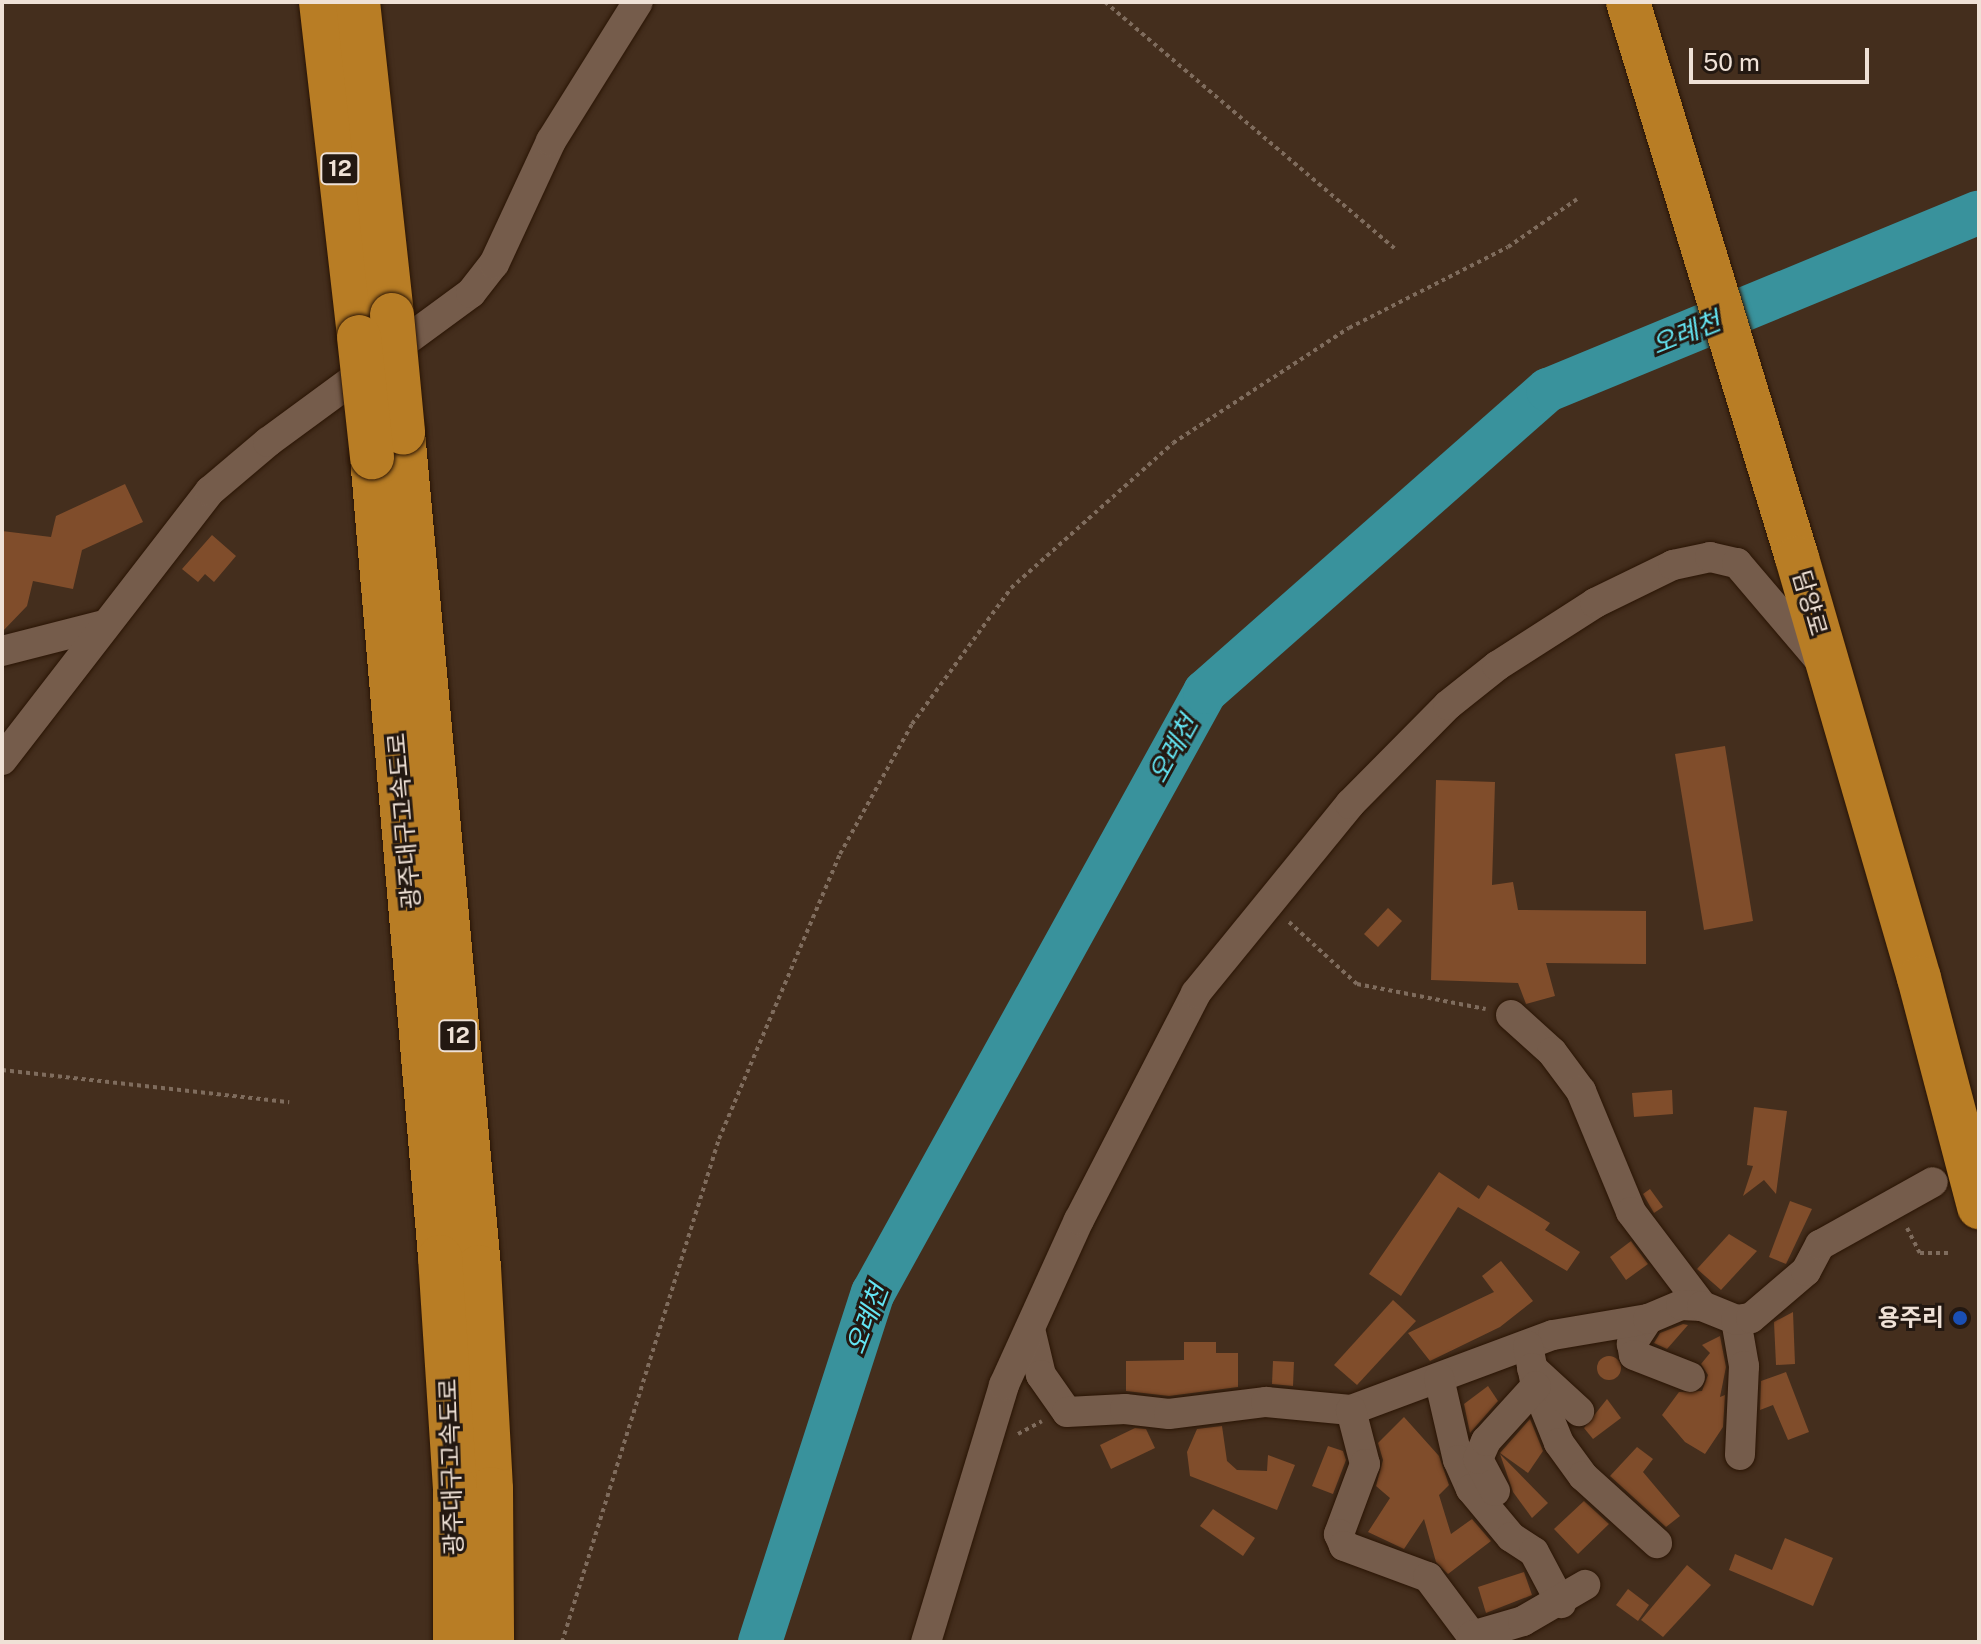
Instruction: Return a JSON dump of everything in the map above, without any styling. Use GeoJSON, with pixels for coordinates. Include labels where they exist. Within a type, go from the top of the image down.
{"type":"FeatureCollection","features":[{"type":"Feature","properties":{"kind":"highway","name":"광주대구고속도로"},"geometry":{"type":"LineString","coordinates":[[321,2],[375,326],[479,1267],[491,1489],[492,1642]]}},
{"type":"Feature","properties":{"kind":"highway","name":"광주대구고속도로"},"geometry":{"type":"LineString","coordinates":[[358,2],[375,326]]}},
{"type":"Feature","properties":{"kind":"highway","name":"담양로"},"geometry":{"type":"LineString","coordinates":[[1628,2],[1831,674],[1979,1207]]}},
{"type":"Feature","properties":{"kind":"highway","name":"광주대구고속도로"},"geometry":{"type":"LineString","coordinates":[[388,445],[455,1488],[455,1642]]}},
{"type":"Feature","properties":{"kind":"street"},"geometry":{"type":"LineString","coordinates":[[2,760],[164,545],[234,469],[471,293],[494,264],[551,141],[638,2]]}},
{"type":"Feature","properties":{"kind":"street"},"geometry":{"type":"LineString","coordinates":[[926,1642],[1004,1385],[1079,1220],[1196,993],[1267,901],[1350,804],[1448,705],[1497,666],[1595,603],[1673,565],[1710,557],[1737,563],[1831,674]]}},
{"type":"Feature","properties":{"kind":"street"},"geometry":{"type":"LineString","coordinates":[[2,651],[104,625]]}},
{"type":"Feature","properties":{"kind":"street"},"geometry":{"type":"LineString","coordinates":[[1511,1015],[1552,1052],[1581,1091],[1631,1212],[1702,1306]]}},
{"type":"Feature","properties":{"kind":"street"},"geometry":{"type":"LineString","coordinates":[[1496,1492],[1478,1459],[1486,1441],[1553,1335],[1648,1319],[1681,1305],[1702,1306],[1736,1320],[1751,1318],[1779,1298],[1806,1271],[1820,1245],[1933,1182]]}},
{"type":"Feature","properties":{"kind":"street"},"geometry":{"type":"LineString","coordinates":[[1648,1319],[1632,1344],[1634,1355],[1690,1377]]}},
{"type":"Feature","properties":{"kind":"street"},"geometry":{"type":"LineString","coordinates":[[1736,1320],[1744,1366],[1740,1455]]}},
{"type":"Feature","properties":{"kind":"street"},"geometry":{"type":"LineString","coordinates":[[1030,1329],[1041,1375],[1067,1412],[1125,1409],[1169,1414],[1266,1402],[1351,1410],[1439,1378],[1532,1367],[1579,1411]]}},
{"type":"Feature","properties":{"kind":"street"},"geometry":{"type":"LineString","coordinates":[[1532,1367],[1559,1443],[1583,1476],[1657,1543]]}},
{"type":"Feature","properties":{"kind":"street"},"geometry":{"type":"LineString","coordinates":[[1439,1378],[1458,1460],[1471,1489],[1511,1537],[1534,1552],[1561,1603]]}},
{"type":"Feature","properties":{"kind":"street"},"geometry":{"type":"LineString","coordinates":[[1351,1410],[1365,1464],[1339,1534],[1344,1546],[1428,1577],[1472,1636],[1561,1603],[1585,1585]]}},
{"type":"Feature","properties":{"kind":"path"},"geometry":{"type":"LineString","coordinates":[[1105,2],[1394,248]]}},
{"type":"Feature","properties":{"kind":"path"},"geometry":{"type":"LineString","coordinates":[[562,1642],[719,1139],[840,854],[912,724],[1011,588],[1173,443],[1349,328],[1508,247],[1577,199]]}},
{"type":"Feature","properties":{"kind":"path"},"geometry":{"type":"LineString","coordinates":[[1267,901],[1357,984],[1511,1015]]}},
{"type":"Feature","properties":{"kind":"path"},"geometry":{"type":"LineString","coordinates":[[2,1070],[289,1102]]}},
{"type":"Feature","properties":{"kind":"path"},"geometry":{"type":"LineString","coordinates":[[1894,1202],[1920,1253],[1949,1253]]}},
{"type":"Feature","properties":{"kind":"path"},"geometry":{"type":"LineString","coordinates":[[979,1464],[1035,1424],[1067,1412]]}},
{"type":"Feature","properties":{"kind":"building"},"geometry":{"type":"Polygon","coordinates":[[[125,484],[143,522],[82,550],[73,589],[33,581],[27,606],[2,632],[2,531],[51,537],[56,516],[125,484]]]}},
{"type":"Feature","properties":{"kind":"building"},"geometry":{"type":"Polygon","coordinates":[[[212,535],[236,556],[214,582],[205,574],[198,582],[182,569],[212,535]]]}},
{"type":"Feature","properties":{"kind":"building"},"geometry":{"type":"Polygon","coordinates":[[[1725,746],[1753,921],[1704,930],[1675,754],[1725,746]]]}},
{"type":"Feature","properties":{"kind":"building"},"geometry":{"type":"Polygon","coordinates":[[[1436,780],[1495,782],[1492,885],[1513,882],[1518,910],[1646,911],[1646,964],[1546,963],[1555,996],[1526,1004],[1518,983],[1431,980],[1436,780]]]}},
{"type":"Feature","properties":{"kind":"building"},"geometry":{"type":"Polygon","coordinates":[[[1388,908],[1402,921],[1378,947],[1364,934],[1388,908]]]}},
{"type":"Feature","properties":{"kind":"building"},"geometry":{"type":"Polygon","coordinates":[[[1672,1090],[1673,1114],[1634,1117],[1632,1093],[1672,1090]]]}},
{"type":"Feature","properties":{"kind":"building"},"geometry":{"type":"Polygon","coordinates":[[[1754,1107],[1787,1111],[1776,1194],[1764,1180],[1743,1196],[1753,1166],[1747,1165],[1754,1107]]]}},
{"type":"Feature","properties":{"kind":"building"},"geometry":{"type":"Polygon","coordinates":[[[1439,1172],[1479,1199],[1488,1185],[1550,1223],[1545,1230],[1580,1252],[1567,1271],[1458,1207],[1401,1296],[1369,1274],[1439,1172]]]}},
{"type":"Feature","properties":{"kind":"building"},"geometry":{"type":"Polygon","coordinates":[[[1650,1189],[1663,1207],[1654,1213],[1643,1194],[1650,1189]]]}},
{"type":"Feature","properties":{"kind":"building"},"geometry":{"type":"Polygon","coordinates":[[[1790,1201],[1812,1209],[1786,1264],[1769,1257],[1790,1201]]]}},
{"type":"Feature","properties":{"kind":"building"},"geometry":{"type":"Polygon","coordinates":[[[1729,1234],[1757,1251],[1721,1290],[1697,1269],[1729,1234]]]}},
{"type":"Feature","properties":{"kind":"building"},"geometry":{"type":"Polygon","coordinates":[[[1631,1241],[1648,1264],[1626,1280],[1610,1257],[1631,1241]]]}},
{"type":"Feature","properties":{"kind":"building"},"geometry":{"type":"Polygon","coordinates":[[[1501,1261],[1533,1301],[1500,1327],[1430,1361],[1408,1333],[1494,1292],[1482,1276],[1501,1261]]]}},
{"type":"Feature","properties":{"kind":"building"},"geometry":{"type":"Polygon","coordinates":[[[1393,1300],[1416,1321],[1357,1385],[1334,1365],[1393,1300]]]}},
{"type":"Feature","properties":{"kind":"building"},"geometry":{"type":"Polygon","coordinates":[[[1793,1312],[1795,1364],[1776,1365],[1774,1322],[1793,1312]]]}},
{"type":"Feature","properties":{"kind":"building"},"geometry":{"type":"Polygon","coordinates":[[[1688,1325],[1667,1349],[1654,1343],[1660,1333],[1688,1325]]]}},
{"type":"Feature","properties":{"kind":"building"},"geometry":{"type":"Polygon","coordinates":[[[1720,1336],[1726,1367],[1720,1397],[1725,1395],[1723,1427],[1705,1454],[1685,1442],[1662,1415],[1679,1392],[1702,1391],[1708,1375],[1701,1364],[1710,1353],[1702,1345],[1720,1336]]]}},
{"type":"Feature","properties":{"kind":"building"},"geometry":{"type":"Polygon","coordinates":[[[1184,1342],[1216,1342],[1216,1353],[1238,1353],[1238,1387],[1169,1396],[1126,1391],[1126,1361],[1184,1360],[1184,1342]]]}},
{"type":"Feature","properties":{"kind":"building"},"geometry":{"type":"Polygon","coordinates":[[[1609,1356],[1620,1363],[1621,1368],[1614,1379],[1609,1380],[1598,1373],[1597,1368],[1604,1357],[1609,1356]]]}},
{"type":"Feature","properties":{"kind":"building"},"geometry":{"type":"Polygon","coordinates":[[[1273,1361],[1294,1362],[1293,1386],[1272,1384],[1273,1361]]]}},
{"type":"Feature","properties":{"kind":"building"},"geometry":{"type":"Polygon","coordinates":[[[1786,1372],[1809,1432],[1788,1440],[1773,1405],[1760,1410],[1761,1381],[1786,1372]]]}},
{"type":"Feature","properties":{"kind":"building"},"geometry":{"type":"Polygon","coordinates":[[[1488,1386],[1498,1401],[1470,1433],[1464,1404],[1488,1386]]]}},
{"type":"Feature","properties":{"kind":"building"},"geometry":{"type":"Polygon","coordinates":[[[1607,1399],[1621,1418],[1593,1439],[1584,1428],[1607,1399]]]}},
{"type":"Feature","properties":{"kind":"building"},"geometry":{"type":"Polygon","coordinates":[[[1404,1417],[1439,1456],[1449,1485],[1439,1495],[1451,1534],[1472,1519],[1491,1541],[1448,1574],[1436,1562],[1424,1519],[1404,1549],[1368,1532],[1390,1498],[1376,1486],[1383,1460],[1378,1443],[1404,1417]]]}},
{"type":"Feature","properties":{"kind":"building"},"geometry":{"type":"Polygon","coordinates":[[[1530,1419],[1543,1451],[1528,1473],[1500,1453],[1530,1419]]]}},
{"type":"Feature","properties":{"kind":"building"},"geometry":{"type":"Polygon","coordinates":[[[1222,1426],[1227,1461],[1237,1470],[1267,1471],[1268,1455],[1295,1465],[1277,1510],[1190,1476],[1187,1452],[1197,1429],[1222,1426]]]}},
{"type":"Feature","properties":{"kind":"building"},"geometry":{"type":"Polygon","coordinates":[[[1135,1428],[1146,1429],[1155,1448],[1111,1469],[1100,1445],[1135,1428]]]}},
{"type":"Feature","properties":{"kind":"building"},"geometry":{"type":"Polygon","coordinates":[[[1328,1446],[1343,1451],[1346,1460],[1333,1494],[1312,1486],[1328,1446]]]}},
{"type":"Feature","properties":{"kind":"building"},"geometry":{"type":"Polygon","coordinates":[[[1637,1447],[1653,1459],[1643,1472],[1680,1516],[1666,1527],[1610,1476],[1637,1447]]]}},
{"type":"Feature","properties":{"kind":"building"},"geometry":{"type":"Polygon","coordinates":[[[1500,1454],[1548,1503],[1532,1518],[1513,1492],[1500,1454]]]}},
{"type":"Feature","properties":{"kind":"building"},"geometry":{"type":"Polygon","coordinates":[[[1584,1501],[1609,1524],[1578,1554],[1554,1529],[1584,1501]]]}},
{"type":"Feature","properties":{"kind":"building"},"geometry":{"type":"Polygon","coordinates":[[[1213,1509],[1255,1538],[1243,1556],[1200,1526],[1213,1509]]]}},
{"type":"Feature","properties":{"kind":"building"},"geometry":{"type":"Polygon","coordinates":[[[1785,1538],[1833,1558],[1813,1606],[1729,1570],[1735,1554],[1772,1570],[1785,1538]]]}},
{"type":"Feature","properties":{"kind":"building"},"geometry":{"type":"Polygon","coordinates":[[[1687,1565],[1711,1585],[1663,1637],[1641,1620],[1687,1565]]]}},
{"type":"Feature","properties":{"kind":"building"},"geometry":{"type":"Polygon","coordinates":[[[1524,1572],[1532,1595],[1486,1613],[1478,1587],[1524,1572]]]}},
{"type":"Feature","properties":{"kind":"building"},"geometry":{"type":"Polygon","coordinates":[[[1628,1589],[1649,1605],[1638,1621],[1616,1605],[1628,1589]]]}},
{"type":"Feature","properties":{"kind":"waterway","name":"오례천"},"geometry":{"type":"LineString","coordinates":[[760,1642],[873,1293],[1205,692],[1548,390],[1979,212]]}},
{"type":"Feature","properties":{"kind":"place","name":"용주리"},"geometry":{"type":"Point","coordinates":[1960,1318]}}]}
